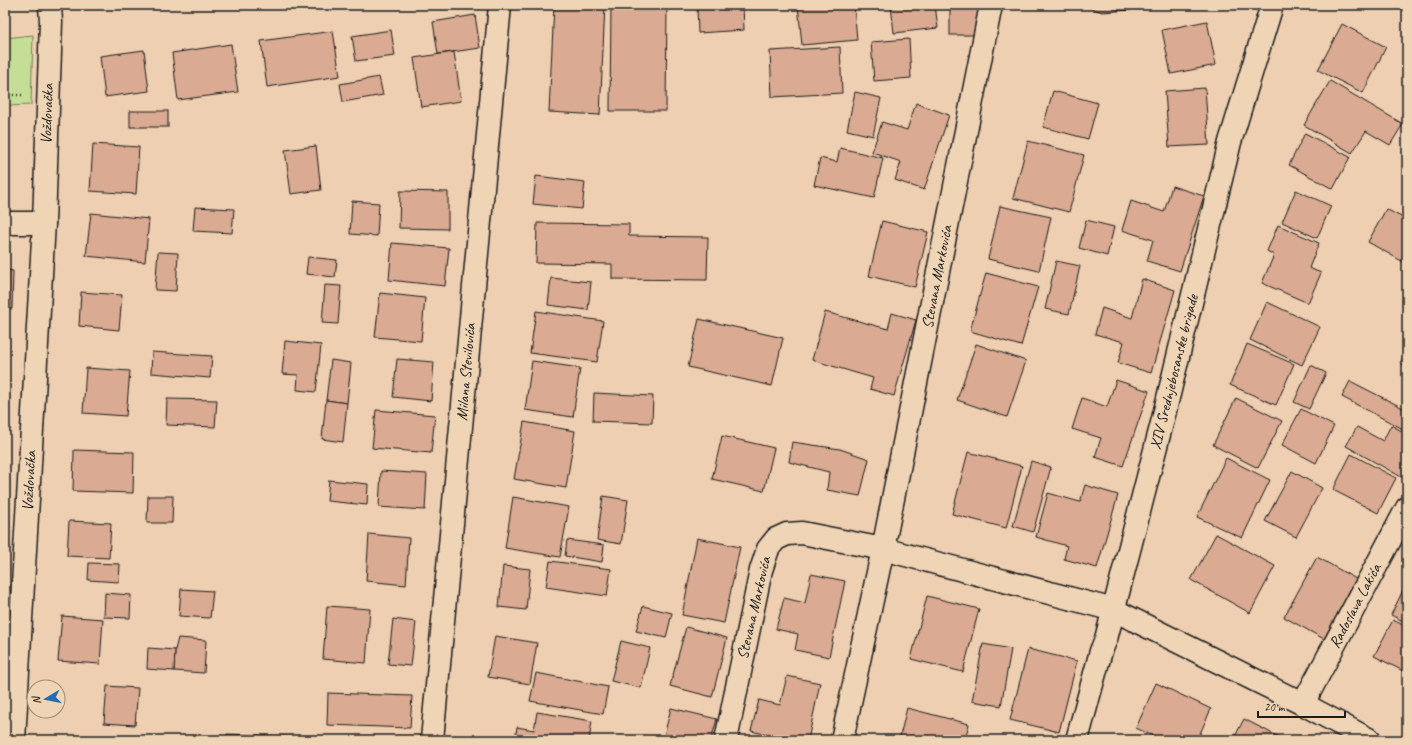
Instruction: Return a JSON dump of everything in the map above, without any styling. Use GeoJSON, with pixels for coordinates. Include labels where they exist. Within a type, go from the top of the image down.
{"type":"FeatureCollection","features":[{"type":"Feature","properties":{"kind":"street","name":"Voždovačka"},"geometry":{"type":"LineString","coordinates":[[14,740],[44,223],[51,22],[50,5]]}},
{"type":"Feature","properties":{"kind":"street","name":"Milana Stevilovića"},"geometry":{"type":"LineString","coordinates":[[432,740],[500,5]]}},
{"type":"Feature","properties":{"kind":"street","name":"Stevana Markovića"},"geometry":{"type":"LineString","coordinates":[[842,740],[883,549],[991,5]]}},
{"type":"Feature","properties":{"kind":"street","name":"XIV Srednjebosanske brigade"},"geometry":{"type":"LineString","coordinates":[[1077,740],[1114,610],[1162,423],[1230,142],[1272,5]]}},
{"type":"Feature","properties":{"kind":"street"},"geometry":{"type":"LineString","coordinates":[[5,223],[44,223]]}},
{"type":"Feature","properties":{"kind":"street","name":"Radoslava Lakića"},"geometry":{"type":"LineString","coordinates":[[1303,704],[1407,508]]}},
{"type":"Feature","properties":{"kind":"street","name":"Stevana Markovića"},"geometry":{"type":"LineString","coordinates":[[726,740],[761,570],[768,549],[776,539],[787,534],[802,532],[883,549],[1114,610]]}},
{"type":"Feature","properties":{"kind":"street"},"geometry":{"type":"LineString","coordinates":[[1114,610],[1303,704],[1370,740]]}},
{"type":"Feature","properties":{"kind":"path"},"geometry":{"type":"LineString","coordinates":[[5,95],[28,95]]}},
{"type":"Feature","properties":{"kind":"green space"},"geometry":{"type":"Polygon","coordinates":[[[33,35],[31,105],[5,106],[5,38],[33,35]]]}},
{"type":"Feature","properties":{"kind":"building"},"geometry":{"type":"Polygon","coordinates":[[[554,5],[605,5],[600,115],[549,112],[554,5]]]}},
{"type":"Feature","properties":{"kind":"building"},"geometry":{"type":"Polygon","coordinates":[[[611,5],[667,5],[666,111],[610,111],[611,5]]]}},
{"type":"Feature","properties":{"kind":"building"},"geometry":{"type":"Polygon","coordinates":[[[697,5],[743,5],[744,30],[698,33],[697,5]]]}},
{"type":"Feature","properties":{"kind":"building"},"geometry":{"type":"Polygon","coordinates":[[[798,5],[854,5],[857,40],[802,45],[798,5]]]}},
{"type":"Feature","properties":{"kind":"building"},"geometry":{"type":"Polygon","coordinates":[[[891,5],[935,5],[938,28],[894,33],[891,5]]]}},
{"type":"Feature","properties":{"kind":"building"},"geometry":{"type":"Polygon","coordinates":[[[950,5],[981,5],[981,35],[950,35],[950,5]]]}},
{"type":"Feature","properties":{"kind":"building"},"geometry":{"type":"Polygon","coordinates":[[[1083,5],[1129,5],[1130,10],[1102,12],[1083,5]]]}},
{"type":"Feature","properties":{"kind":"building"},"geometry":{"type":"Polygon","coordinates":[[[475,15],[480,48],[438,54],[433,22],[475,15]]]}},
{"type":"Feature","properties":{"kind":"building"},"geometry":{"type":"Polygon","coordinates":[[[1207,21],[1216,65],[1171,74],[1162,30],[1207,21]]]}},
{"type":"Feature","properties":{"kind":"building"},"geometry":{"type":"Polygon","coordinates":[[[1342,24],[1386,47],[1363,93],[1318,70],[1342,24]]]}},
{"type":"Feature","properties":{"kind":"building"},"geometry":{"type":"Polygon","coordinates":[[[391,30],[395,56],[356,61],[352,36],[391,30]]]}},
{"type":"Feature","properties":{"kind":"building"},"geometry":{"type":"Polygon","coordinates":[[[333,31],[340,76],[267,87],[261,41],[333,31]]]}},
{"type":"Feature","properties":{"kind":"building"},"geometry":{"type":"Polygon","coordinates":[[[909,39],[911,78],[874,81],[871,42],[909,39]]]}},
{"type":"Feature","properties":{"kind":"building"},"geometry":{"type":"Polygon","coordinates":[[[231,44],[238,92],[178,100],[172,53],[231,44]]]}},
{"type":"Feature","properties":{"kind":"building"},"geometry":{"type":"Polygon","coordinates":[[[840,47],[842,93],[772,97],[770,51],[840,47]]]}},
{"type":"Feature","properties":{"kind":"building"},"geometry":{"type":"Polygon","coordinates":[[[144,50],[149,91],[105,97],[100,56],[144,50]]]}},
{"type":"Feature","properties":{"kind":"building"},"geometry":{"type":"Polygon","coordinates":[[[454,52],[461,101],[421,107],[414,58],[454,52]]]}},
{"type":"Feature","properties":{"kind":"building"},"geometry":{"type":"Polygon","coordinates":[[[379,77],[383,95],[343,102],[340,84],[379,77]]]}},
{"type":"Feature","properties":{"kind":"building"},"geometry":{"type":"Polygon","coordinates":[[[1330,81],[1403,124],[1390,145],[1366,131],[1352,153],[1304,125],[1330,81]]]}},
{"type":"Feature","properties":{"kind":"building"},"geometry":{"type":"Polygon","coordinates":[[[1205,88],[1209,145],[1169,147],[1165,91],[1205,88]]]}},
{"type":"Feature","properties":{"kind":"building"},"geometry":{"type":"Polygon","coordinates":[[[1053,91],[1098,103],[1088,139],[1043,127],[1053,91]]]}},
{"type":"Feature","properties":{"kind":"building"},"geometry":{"type":"Polygon","coordinates":[[[855,92],[881,98],[873,136],[847,130],[855,92]]]}},
{"type":"Feature","properties":{"kind":"building"},"geometry":{"type":"Polygon","coordinates":[[[916,103],[949,115],[924,190],[895,180],[901,162],[872,152],[882,122],[907,130],[916,103]]]}},
{"type":"Feature","properties":{"kind":"building"},"geometry":{"type":"Polygon","coordinates":[[[130,111],[168,111],[168,127],[130,127],[130,111]]]}},
{"type":"Feature","properties":{"kind":"building"},"geometry":{"type":"Polygon","coordinates":[[[1305,133],[1350,157],[1333,189],[1289,165],[1305,133]]]}},
{"type":"Feature","properties":{"kind":"building"},"geometry":{"type":"Polygon","coordinates":[[[1028,141],[1084,155],[1069,212],[1013,198],[1028,141]]]}},
{"type":"Feature","properties":{"kind":"building"},"geometry":{"type":"Polygon","coordinates":[[[93,144],[139,147],[136,194],[90,191],[93,144]]]}},
{"type":"Feature","properties":{"kind":"building"},"geometry":{"type":"Polygon","coordinates":[[[316,146],[321,190],[291,194],[285,150],[316,146]]]}},
{"type":"Feature","properties":{"kind":"building"},"geometry":{"type":"Polygon","coordinates":[[[840,148],[883,158],[874,198],[814,185],[820,158],[837,162],[840,148]]]}},
{"type":"Feature","properties":{"kind":"building"},"geometry":{"type":"Polygon","coordinates":[[[536,176],[585,182],[582,209],[533,204],[536,176]]]}},
{"type":"Feature","properties":{"kind":"building"},"geometry":{"type":"Polygon","coordinates":[[[1172,186],[1204,196],[1180,271],[1147,261],[1153,240],[1122,230],[1131,201],[1164,212],[1172,186]]]}},
{"type":"Feature","properties":{"kind":"building"},"geometry":{"type":"Polygon","coordinates":[[[1296,190],[1331,206],[1317,238],[1282,222],[1296,190]]]}},
{"type":"Feature","properties":{"kind":"building"},"geometry":{"type":"Polygon","coordinates":[[[400,191],[448,192],[448,229],[399,228],[400,191]]]}},
{"type":"Feature","properties":{"kind":"building"},"geometry":{"type":"Polygon","coordinates":[[[352,201],[379,203],[377,236],[350,234],[352,201]]]}},
{"type":"Feature","properties":{"kind":"building"},"geometry":{"type":"Polygon","coordinates":[[[1000,206],[1051,217],[1039,271],[988,259],[1000,206]]]}},
{"type":"Feature","properties":{"kind":"building"},"geometry":{"type":"Polygon","coordinates":[[[195,207],[234,209],[232,233],[193,231],[195,207]]]}},
{"type":"Feature","properties":{"kind":"building"},"geometry":{"type":"Polygon","coordinates":[[[1386,209],[1407,220],[1407,264],[1368,242],[1386,209]]]}},
{"type":"Feature","properties":{"kind":"building"},"geometry":{"type":"Polygon","coordinates":[[[91,213],[149,219],[145,262],[86,256],[91,213]]]}},
{"type":"Feature","properties":{"kind":"building"},"geometry":{"type":"Polygon","coordinates":[[[1086,220],[1114,227],[1107,256],[1079,248],[1086,220]]]}},
{"type":"Feature","properties":{"kind":"building"},"geometry":{"type":"Polygon","coordinates":[[[882,221],[928,232],[915,287],[869,276],[882,221]]]}},
{"type":"Feature","properties":{"kind":"building"},"geometry":{"type":"Polygon","coordinates":[[[537,223],[629,224],[629,236],[708,237],[707,280],[612,279],[612,264],[536,263],[537,223]]]}},
{"type":"Feature","properties":{"kind":"building"},"geometry":{"type":"Polygon","coordinates":[[[1278,225],[1319,243],[1309,268],[1321,273],[1308,303],[1262,283],[1274,255],[1267,251],[1278,225]]]}},
{"type":"Feature","properties":{"kind":"building"},"geometry":{"type":"Polygon","coordinates":[[[392,243],[449,248],[445,286],[389,280],[392,243]]]}},
{"type":"Feature","properties":{"kind":"building"},"geometry":{"type":"Polygon","coordinates":[[[158,252],[178,253],[176,291],[155,290],[158,252]]]}},
{"type":"Feature","properties":{"kind":"building"},"geometry":{"type":"Polygon","coordinates":[[[308,257],[337,260],[335,277],[306,274],[308,257]]]}},
{"type":"Feature","properties":{"kind":"building"},"geometry":{"type":"Polygon","coordinates":[[[1056,261],[1080,266],[1069,314],[1045,309],[1056,261]]]}},
{"type":"Feature","properties":{"kind":"building"},"geometry":{"type":"Polygon","coordinates":[[[5,270],[13,271],[12,309],[5,309],[5,270]]]}},
{"type":"Feature","properties":{"kind":"building"},"geometry":{"type":"Polygon","coordinates":[[[986,273],[1038,287],[1021,346],[970,331],[986,273]]]}},
{"type":"Feature","properties":{"kind":"building"},"geometry":{"type":"Polygon","coordinates":[[[551,278],[591,282],[588,310],[548,305],[551,278]]]}},
{"type":"Feature","properties":{"kind":"building"},"geometry":{"type":"Polygon","coordinates":[[[1142,279],[1175,290],[1151,373],[1118,363],[1124,342],[1095,334],[1102,308],[1132,318],[1142,279]]]}},
{"type":"Feature","properties":{"kind":"building"},"geometry":{"type":"Polygon","coordinates":[[[325,285],[341,286],[338,324],[322,323],[325,285]]]}},
{"type":"Feature","properties":{"kind":"building"},"geometry":{"type":"Polygon","coordinates":[[[81,292],[122,295],[119,330],[79,326],[81,292]]]}},
{"type":"Feature","properties":{"kind":"building"},"geometry":{"type":"Polygon","coordinates":[[[380,293],[425,298],[421,341],[375,337],[380,293]]]}},
{"type":"Feature","properties":{"kind":"building"},"geometry":{"type":"Polygon","coordinates":[[[1267,302],[1320,327],[1302,365],[1250,340],[1267,302]]]}},
{"type":"Feature","properties":{"kind":"building"},"geometry":{"type":"Polygon","coordinates":[[[536,311],[603,321],[597,362],[530,353],[536,311]]]}},
{"type":"Feature","properties":{"kind":"building"},"geometry":{"type":"Polygon","coordinates":[[[825,312],[888,329],[892,313],[916,320],[894,396],[870,389],[873,378],[812,360],[825,312]]]}},
{"type":"Feature","properties":{"kind":"building"},"geometry":{"type":"Polygon","coordinates":[[[699,319],[783,338],[772,386],[688,367],[699,319]]]}},
{"type":"Feature","properties":{"kind":"building"},"geometry":{"type":"Polygon","coordinates":[[[285,341],[321,345],[316,392],[297,390],[298,375],[282,374],[285,341]]]}},
{"type":"Feature","properties":{"kind":"building"},"geometry":{"type":"Polygon","coordinates":[[[976,344],[1026,361],[1007,417],[957,400],[976,344]]]}},
{"type":"Feature","properties":{"kind":"building"},"geometry":{"type":"Polygon","coordinates":[[[1247,344],[1294,364],[1276,405],[1230,385],[1247,344]]]}},
{"type":"Feature","properties":{"kind":"building"},"geometry":{"type":"Polygon","coordinates":[[[5,348],[7,348],[5,390],[5,348]]]}},
{"type":"Feature","properties":{"kind":"building"},"geometry":{"type":"Polygon","coordinates":[[[1407,350],[1407,367],[1400,363],[1407,350]]]}},
{"type":"Feature","properties":{"kind":"building"},"geometry":{"type":"Polygon","coordinates":[[[152,352],[212,356],[210,378],[151,373],[152,352]]]}},
{"type":"Feature","properties":{"kind":"building"},"geometry":{"type":"Polygon","coordinates":[[[397,359],[434,362],[431,401],[393,397],[397,359]]]}},
{"type":"Feature","properties":{"kind":"building"},"geometry":{"type":"Polygon","coordinates":[[[331,360],[351,363],[347,403],[326,400],[331,360]]]}},
{"type":"Feature","properties":{"kind":"building"},"geometry":{"type":"Polygon","coordinates":[[[532,361],[580,368],[573,417],[525,410],[532,361]]]}},
{"type":"Feature","properties":{"kind":"building"},"geometry":{"type":"Polygon","coordinates":[[[1311,365],[1326,373],[1309,409],[1294,402],[1311,365]]]}},
{"type":"Feature","properties":{"kind":"building"},"geometry":{"type":"Polygon","coordinates":[[[86,368],[130,371],[126,416],[83,413],[86,368]]]}},
{"type":"Feature","properties":{"kind":"building"},"geometry":{"type":"Polygon","coordinates":[[[1116,380],[1149,391],[1123,466],[1095,457],[1101,438],[1072,429],[1082,398],[1107,407],[1116,380]]]}},
{"type":"Feature","properties":{"kind":"building"},"geometry":{"type":"Polygon","coordinates":[[[1350,381],[1407,410],[1407,431],[1342,397],[1350,381]]]}},
{"type":"Feature","properties":{"kind":"building"},"geometry":{"type":"Polygon","coordinates":[[[594,393],[653,396],[652,423],[593,421],[594,393]]]}},
{"type":"Feature","properties":{"kind":"building"},"geometry":{"type":"Polygon","coordinates":[[[1236,398],[1282,421],[1258,468],[1213,445],[1236,398]]]}},
{"type":"Feature","properties":{"kind":"building"},"geometry":{"type":"Polygon","coordinates":[[[167,399],[217,400],[215,427],[166,425],[167,399]]]}},
{"type":"Feature","properties":{"kind":"building"},"geometry":{"type":"Polygon","coordinates":[[[326,400],[347,403],[343,442],[322,439],[326,400]]]}},
{"type":"Feature","properties":{"kind":"building"},"geometry":{"type":"Polygon","coordinates":[[[1301,409],[1334,426],[1316,463],[1282,445],[1301,409]]]}},
{"type":"Feature","properties":{"kind":"building"},"geometry":{"type":"Polygon","coordinates":[[[376,410],[435,415],[431,453],[372,448],[376,410]]]}},
{"type":"Feature","properties":{"kind":"building"},"geometry":{"type":"Polygon","coordinates":[[[524,422],[575,431],[566,488],[514,479],[524,422]]]}},
{"type":"Feature","properties":{"kind":"building"},"geometry":{"type":"Polygon","coordinates":[[[1391,425],[1407,434],[1407,477],[1405,479],[1346,446],[1357,427],[1383,441],[1391,425]]]}},
{"type":"Feature","properties":{"kind":"building"},"geometry":{"type":"Polygon","coordinates":[[[722,436],[774,448],[764,491],[712,479],[722,436]]]}},
{"type":"Feature","properties":{"kind":"building"},"geometry":{"type":"Polygon","coordinates":[[[792,442],[840,449],[869,459],[860,496],[827,490],[829,472],[789,462],[792,442]]]}},
{"type":"Feature","properties":{"kind":"building"},"geometry":{"type":"Polygon","coordinates":[[[74,450],[134,452],[133,493],[73,491],[74,450]]]}},
{"type":"Feature","properties":{"kind":"building"},"geometry":{"type":"Polygon","coordinates":[[[968,452],[1022,466],[1006,528],[952,514],[968,452]]]}},
{"type":"Feature","properties":{"kind":"building"},"geometry":{"type":"Polygon","coordinates":[[[1351,454],[1396,478],[1378,513],[1333,490],[1351,454]]]}},
{"type":"Feature","properties":{"kind":"building"},"geometry":{"type":"Polygon","coordinates":[[[1226,458],[1270,480],[1242,538],[1197,517],[1226,458]]]}},
{"type":"Feature","properties":{"kind":"building"},"geometry":{"type":"Polygon","coordinates":[[[1031,461],[1051,467],[1033,532],[1013,526],[1031,461]]]}},
{"type":"Feature","properties":{"kind":"building"},"geometry":{"type":"Polygon","coordinates":[[[381,471],[427,474],[425,510],[379,507],[381,471]]]}},
{"type":"Feature","properties":{"kind":"building"},"geometry":{"type":"Polygon","coordinates":[[[1292,471],[1322,488],[1296,537],[1265,521],[1292,471]]]}},
{"type":"Feature","properties":{"kind":"building"},"geometry":{"type":"Polygon","coordinates":[[[329,480],[368,484],[367,505],[327,501],[329,480]]]}},
{"type":"Feature","properties":{"kind":"building"},"geometry":{"type":"Polygon","coordinates":[[[1085,485],[1118,495],[1097,568],[1064,559],[1067,546],[1036,537],[1048,493],[1080,502],[1085,485]]]}},
{"type":"Feature","properties":{"kind":"building"},"geometry":{"type":"Polygon","coordinates":[[[148,496],[173,496],[172,523],[147,523],[148,496]]]}},
{"type":"Feature","properties":{"kind":"building"},"geometry":{"type":"Polygon","coordinates":[[[603,496],[628,500],[621,544],[597,540],[603,496]]]}},
{"type":"Feature","properties":{"kind":"building"},"geometry":{"type":"Polygon","coordinates":[[[513,497],[569,507],[560,557],[505,548],[513,497]]]}},
{"type":"Feature","properties":{"kind":"building"},"geometry":{"type":"Polygon","coordinates":[[[69,521],[111,523],[109,558],[67,556],[69,521]]]}},
{"type":"Feature","properties":{"kind":"building"},"geometry":{"type":"Polygon","coordinates":[[[369,534],[409,538],[406,585],[366,581],[369,534]]]}},
{"type":"Feature","properties":{"kind":"building"},"geometry":{"type":"Polygon","coordinates":[[[1216,534],[1275,566],[1250,613],[1191,580],[1216,534]]]}},
{"type":"Feature","properties":{"kind":"building"},"geometry":{"type":"Polygon","coordinates":[[[697,538],[740,547],[724,623],[682,615],[697,538]]]}},
{"type":"Feature","properties":{"kind":"building"},"geometry":{"type":"Polygon","coordinates":[[[567,540],[604,545],[602,562],[565,556],[567,540]]]}},
{"type":"Feature","properties":{"kind":"building"},"geometry":{"type":"Polygon","coordinates":[[[1317,557],[1356,579],[1324,639],[1284,617],[1317,557]]]}},
{"type":"Feature","properties":{"kind":"building"},"geometry":{"type":"Polygon","coordinates":[[[550,561],[611,569],[607,596],[546,587],[550,561]]]}},
{"type":"Feature","properties":{"kind":"building"},"geometry":{"type":"Polygon","coordinates":[[[89,563],[120,564],[119,582],[88,580],[89,563]]]}},
{"type":"Feature","properties":{"kind":"building"},"geometry":{"type":"Polygon","coordinates":[[[503,566],[530,569],[526,610],[499,607],[503,566]]]}},
{"type":"Feature","properties":{"kind":"building"},"geometry":{"type":"Polygon","coordinates":[[[811,574],[845,581],[829,657],[795,650],[798,634],[776,629],[784,598],[805,603],[811,574]]]}},
{"type":"Feature","properties":{"kind":"building"},"geometry":{"type":"Polygon","coordinates":[[[1407,582],[1407,623],[1391,615],[1407,582]]]}},
{"type":"Feature","properties":{"kind":"building"},"geometry":{"type":"Polygon","coordinates":[[[181,589],[213,591],[210,618],[179,616],[181,589]]]}},
{"type":"Feature","properties":{"kind":"building"},"geometry":{"type":"Polygon","coordinates":[[[105,593],[131,595],[130,618],[104,617],[105,593]]]}},
{"type":"Feature","properties":{"kind":"building"},"geometry":{"type":"Polygon","coordinates":[[[927,596],[979,609],[963,672],[911,659],[927,596]]]}},
{"type":"Feature","properties":{"kind":"building"},"geometry":{"type":"Polygon","coordinates":[[[327,606],[370,609],[366,663],[323,659],[327,606]]]}},
{"type":"Feature","properties":{"kind":"building"},"geometry":{"type":"Polygon","coordinates":[[[643,606],[672,613],[666,638],[636,631],[643,606]]]}},
{"type":"Feature","properties":{"kind":"building"},"geometry":{"type":"Polygon","coordinates":[[[62,616],[103,619],[100,664],[58,661],[62,616]]]}},
{"type":"Feature","properties":{"kind":"building"},"geometry":{"type":"Polygon","coordinates":[[[393,619],[416,622],[411,666],[388,664],[393,619]]]}},
{"type":"Feature","properties":{"kind":"building"},"geometry":{"type":"Polygon","coordinates":[[[1393,620],[1407,627],[1407,673],[1374,656],[1393,620]]]}},
{"type":"Feature","properties":{"kind":"building"},"geometry":{"type":"Polygon","coordinates":[[[686,627],[727,638],[712,697],[670,686],[686,627]]]}},
{"type":"Feature","properties":{"kind":"building"},"geometry":{"type":"Polygon","coordinates":[[[495,636],[537,643],[530,684],[488,677],[495,636]]]}},
{"type":"Feature","properties":{"kind":"building"},"geometry":{"type":"Polygon","coordinates":[[[178,638],[206,640],[204,673],[174,671],[175,650],[178,638]]]}},
{"type":"Feature","properties":{"kind":"building"},"geometry":{"type":"Polygon","coordinates":[[[621,641],[650,648],[641,688],[611,681],[621,641]]]}},
{"type":"Feature","properties":{"kind":"building"},"geometry":{"type":"Polygon","coordinates":[[[983,644],[1011,649],[1001,706],[972,701],[983,644]]]}},
{"type":"Feature","properties":{"kind":"building"},"geometry":{"type":"Polygon","coordinates":[[[148,648],[175,650],[174,671],[147,669],[148,648]]]}},
{"type":"Feature","properties":{"kind":"building"},"geometry":{"type":"Polygon","coordinates":[[[1028,649],[1077,661],[1059,732],[1010,720],[1028,649]]]}},
{"type":"Feature","properties":{"kind":"building"},"geometry":{"type":"Polygon","coordinates":[[[536,673],[608,687],[603,714],[530,701],[536,673]]]}},
{"type":"Feature","properties":{"kind":"building"},"geometry":{"type":"Polygon","coordinates":[[[787,676],[820,683],[808,740],[772,740],[773,736],[751,731],[759,700],[780,705],[787,676]]]}},
{"type":"Feature","properties":{"kind":"building"},"geometry":{"type":"Polygon","coordinates":[[[1156,683],[1211,709],[1197,740],[1161,740],[1136,728],[1156,683]]]}},
{"type":"Feature","properties":{"kind":"building"},"geometry":{"type":"Polygon","coordinates":[[[107,686],[138,688],[135,725],[104,723],[107,686]]]}},
{"type":"Feature","properties":{"kind":"building"},"geometry":{"type":"Polygon","coordinates":[[[328,693],[412,696],[410,728],[327,725],[328,693]]]}},
{"type":"Feature","properties":{"kind":"building"},"geometry":{"type":"Polygon","coordinates":[[[671,708],[717,719],[711,740],[663,740],[671,708]]]}},
{"type":"Feature","properties":{"kind":"building"},"geometry":{"type":"Polygon","coordinates":[[[907,708],[969,724],[965,740],[899,740],[907,708]]]}},
{"type":"Feature","properties":{"kind":"building"},"geometry":{"type":"Polygon","coordinates":[[[537,712],[592,721],[589,740],[515,740],[517,727],[534,730],[537,712]]]}},
{"type":"Feature","properties":{"kind":"building"},"geometry":{"type":"Polygon","coordinates":[[[1244,719],[1279,737],[1277,740],[1233,740],[1244,719]]]}},
{"type":"Feature","properties":{"kind":"building"},"geometry":{"type":"Polygon","coordinates":[[[227,734],[273,736],[273,740],[227,740],[227,734]]]}},
{"type":"Feature","properties":{"kind":"building"},"geometry":{"type":"Polygon","coordinates":[[[1288,735],[1297,740],[1285,740],[1288,735]]]}},
{"type":"Feature","properties":{"kind":"building"},"geometry":{"type":"Polygon","coordinates":[[[273,736],[327,738],[327,740],[273,740],[273,736]]]}}]}
